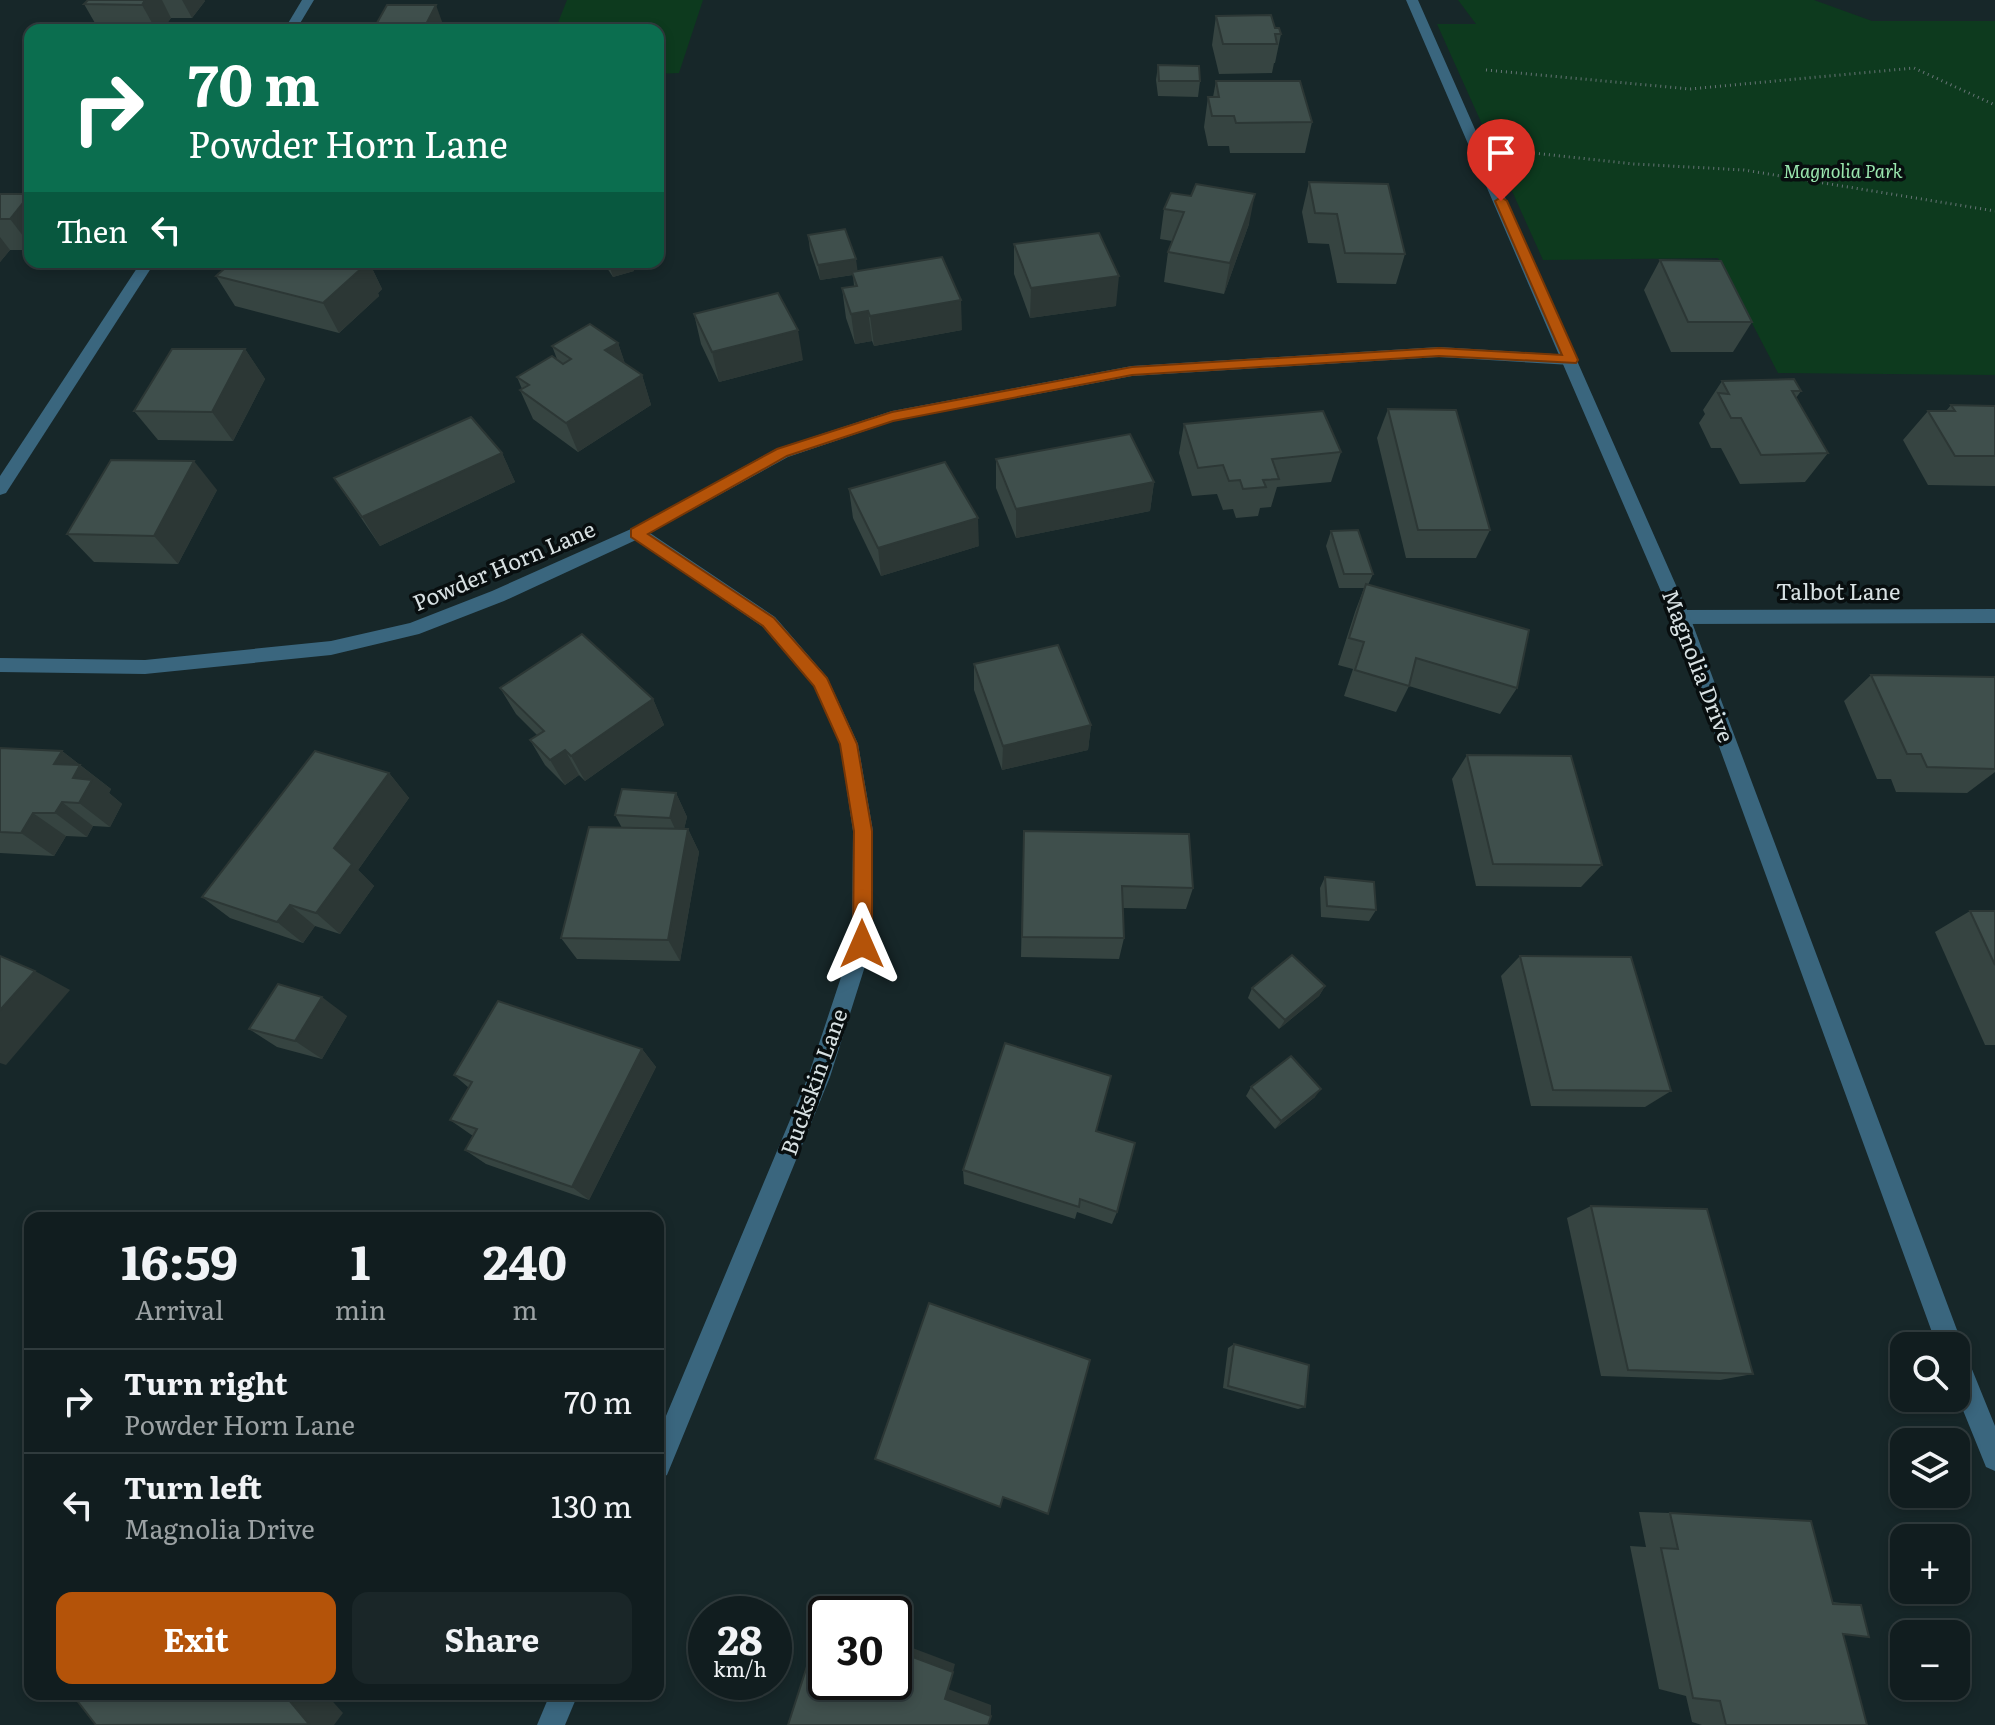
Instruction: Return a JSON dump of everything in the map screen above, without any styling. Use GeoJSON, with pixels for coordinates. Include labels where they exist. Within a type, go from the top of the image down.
{"type":"FeatureCollection","features":[{"type":"Feature","properties":{"kind":"street"},"geometry":{"type":"LineString","coordinates":[[294,24],[308,0]]}},
{"type":"Feature","properties":{"kind":"street","name":"Magnolia Drive"},"geometry":{"type":"LineString","coordinates":[[1412,0],[1681,617],[1945,1332]]}},
{"type":"Feature","properties":{"kind":"street"},"geometry":{"type":"LineString","coordinates":[[0,489],[144,268]]}},
{"type":"Feature","properties":{"kind":"street","name":"Powder Horn Lane"},"geometry":{"type":"LineString","coordinates":[[0,665],[145,667],[331,648],[413,629],[498,596],[637,533],[782,453],[892,416],[1132,371],[1439,352],[1571,360]]}},
{"type":"Feature","properties":{"kind":"street","name":"Buckskin Lane"},"geometry":{"type":"LineString","coordinates":[[637,533],[769,622],[821,682],[849,744],[863,831],[862,944],[819,1077],[664,1452]]}},
{"type":"Feature","properties":{"kind":"street","name":"Talbot Lane"},"geometry":{"type":"LineString","coordinates":[[1681,617],[1995,616]]}},
{"type":"Feature","properties":{"kind":"street"},"geometry":{"type":"LineString","coordinates":[[1970,1396],[1995,1458]]}},
{"type":"Feature","properties":{"kind":"street"},"geometry":{"type":"LineString","coordinates":[[551,1725],[561,1700]]}},
{"type":"Feature","properties":{"kind":"path"},"geometry":{"type":"LineString","coordinates":[[1441,66],[1690,89],[1914,68],[1995,105]]}},
{"type":"Feature","properties":{"kind":"path"},"geometry":{"type":"LineString","coordinates":[[1477,148],[1634,164],[1744,170],[1995,211]]}},
{"type":"Feature","properties":{"kind":"green space"},"geometry":{"type":"Polygon","coordinates":[[[567,0],[703,0],[679,73],[664,74],[664,24],[557,24],[567,0]]]}},
{"type":"Feature","properties":{"kind":"green space","name":"Magnolia Park"},"geometry":{"type":"Polygon","coordinates":[[[1458,0],[1814,0],[1872,21],[1995,21],[1995,375],[1778,373],[1718,258],[1543,260],[1437,24],[1476,24],[1458,0]]]}},
{"type":"Feature","properties":{"kind":"building"},"geometry":{"type":"Polygon","coordinates":[[[88,0],[145,0],[142,5],[84,4],[88,0]]]}},
{"type":"Feature","properties":{"kind":"building"},"geometry":{"type":"Polygon","coordinates":[[[387,5],[436,5],[426,24],[376,24],[387,5]]]}},
{"type":"Feature","properties":{"kind":"building"},"geometry":{"type":"Polygon","coordinates":[[[1271,15],[1275,28],[1279,28],[1281,34],[1275,34],[1277,44],[1223,44],[1216,16],[1271,15]]]}},
{"type":"Feature","properties":{"kind":"building"},"geometry":{"type":"Polygon","coordinates":[[[1158,65],[1199,66],[1200,81],[1159,81],[1158,65]]]}},
{"type":"Feature","properties":{"kind":"building"},"geometry":{"type":"Polygon","coordinates":[[[1216,81],[1300,81],[1312,122],[1236,123],[1234,116],[1212,116],[1208,97],[1219,97],[1216,81]]]}},
{"type":"Feature","properties":{"kind":"building"},"geometry":{"type":"Polygon","coordinates":[[[1309,182],[1388,184],[1405,254],[1345,253],[1337,214],[1315,213],[1309,182]]]}},
{"type":"Feature","properties":{"kind":"building"},"geometry":{"type":"Polygon","coordinates":[[[1196,184],[1255,194],[1230,263],[1168,252],[1184,212],[1164,209],[1171,193],[1191,196],[1196,184]]]}},
{"type":"Feature","properties":{"kind":"building"},"geometry":{"type":"Polygon","coordinates":[[[0,194],[24,194],[24,202],[10,219],[0,219],[0,194]]]}},
{"type":"Feature","properties":{"kind":"building"},"geometry":{"type":"Polygon","coordinates":[[[845,229],[856,259],[818,265],[808,235],[845,229]]]}},
{"type":"Feature","properties":{"kind":"building"},"geometry":{"type":"Polygon","coordinates":[[[1099,233],[1119,276],[1031,288],[1014,244],[1099,233]]]}},
{"type":"Feature","properties":{"kind":"building"},"geometry":{"type":"Polygon","coordinates":[[[942,257],[961,300],[870,316],[868,311],[851,314],[842,288],[857,286],[852,272],[942,257]]]}},
{"type":"Feature","properties":{"kind":"building"},"geometry":{"type":"Polygon","coordinates":[[[1660,260],[1721,261],[1752,322],[1688,322],[1660,260]]]}},
{"type":"Feature","properties":{"kind":"building"},"geometry":{"type":"Polygon","coordinates":[[[225,268],[362,268],[323,303],[216,276],[225,268]]]}},
{"type":"Feature","properties":{"kind":"building"},"geometry":{"type":"Polygon","coordinates":[[[778,293],[798,330],[712,352],[694,314],[778,293]]]}},
{"type":"Feature","properties":{"kind":"building"},"geometry":{"type":"Polygon","coordinates":[[[590,324],[618,343],[605,350],[642,375],[566,423],[520,390],[529,385],[517,377],[552,356],[563,364],[571,359],[552,346],[590,324]]]}},
{"type":"Feature","properties":{"kind":"building"},"geometry":{"type":"Polygon","coordinates":[[[172,349],[245,349],[212,412],[134,411],[172,349]]]}},
{"type":"Feature","properties":{"kind":"building"},"geometry":{"type":"Polygon","coordinates":[[[1794,379],[1801,391],[1792,391],[1828,453],[1761,455],[1741,418],[1731,418],[1718,393],[1729,394],[1722,381],[1794,379]]]}},
{"type":"Feature","properties":{"kind":"building"},"geometry":{"type":"Polygon","coordinates":[[[1951,405],[1995,406],[1995,456],[1955,456],[1928,411],[1955,411],[1951,405]]]}},
{"type":"Feature","properties":{"kind":"building"},"geometry":{"type":"Polygon","coordinates":[[[1388,409],[1456,410],[1490,530],[1418,530],[1388,409]]]}},
{"type":"Feature","properties":{"kind":"building"},"geometry":{"type":"Polygon","coordinates":[[[1323,411],[1341,452],[1272,459],[1279,479],[1263,480],[1266,487],[1243,489],[1240,480],[1229,481],[1223,465],[1198,468],[1184,424],[1323,411]]]}},
{"type":"Feature","properties":{"kind":"building"},"geometry":{"type":"Polygon","coordinates":[[[471,417],[502,453],[362,517],[334,478],[471,417]]]}},
{"type":"Feature","properties":{"kind":"building"},"geometry":{"type":"Polygon","coordinates":[[[1130,434],[1154,482],[1016,509],[996,459],[1130,434]]]}},
{"type":"Feature","properties":{"kind":"building"},"geometry":{"type":"Polygon","coordinates":[[[111,460],[194,461],[154,536],[67,534],[111,460]]]}},
{"type":"Feature","properties":{"kind":"building"},"geometry":{"type":"Polygon","coordinates":[[[945,462],[978,518],[878,548],[849,489],[945,462]]]}},
{"type":"Feature","properties":{"kind":"building"},"geometry":{"type":"Polygon","coordinates":[[[1358,530],[1373,574],[1344,574],[1331,531],[1358,530]]]}},
{"type":"Feature","properties":{"kind":"building"},"geometry":{"type":"Polygon","coordinates":[[[1366,584],[1529,630],[1517,688],[1416,658],[1409,686],[1355,670],[1364,642],[1349,638],[1366,584]]]}},
{"type":"Feature","properties":{"kind":"building"},"geometry":{"type":"Polygon","coordinates":[[[582,634],[653,699],[571,756],[565,750],[550,760],[530,740],[544,731],[500,688],[582,634]]]}},
{"type":"Feature","properties":{"kind":"building"},"geometry":{"type":"Polygon","coordinates":[[[1058,645],[1091,725],[1003,746],[974,664],[1058,645]]]}},
{"type":"Feature","properties":{"kind":"building"},"geometry":{"type":"Polygon","coordinates":[[[1871,675],[1995,677],[1995,769],[1927,767],[1921,754],[1907,754],[1871,675]]]}},
{"type":"Feature","properties":{"kind":"building"},"geometry":{"type":"Polygon","coordinates":[[[0,748],[62,751],[54,764],[80,765],[73,778],[92,780],[79,803],[62,802],[55,813],[33,813],[21,833],[0,832],[0,748]]]}},
{"type":"Feature","properties":{"kind":"building"},"geometry":{"type":"Polygon","coordinates":[[[315,751],[389,773],[334,848],[352,864],[316,913],[290,905],[277,922],[202,897],[315,751]]]}},
{"type":"Feature","properties":{"kind":"building"},"geometry":{"type":"Polygon","coordinates":[[[1467,755],[1571,756],[1602,865],[1493,864],[1467,755]]]}},
{"type":"Feature","properties":{"kind":"building"},"geometry":{"type":"Polygon","coordinates":[[[622,789],[676,793],[670,818],[615,815],[622,789]]]}},
{"type":"Feature","properties":{"kind":"building"},"geometry":{"type":"Polygon","coordinates":[[[589,827],[688,829],[668,940],[561,938],[589,827]]]}},
{"type":"Feature","properties":{"kind":"building"},"geometry":{"type":"Polygon","coordinates":[[[1024,831],[1189,834],[1193,888],[1122,886],[1124,938],[1022,937],[1024,831]]]}},
{"type":"Feature","properties":{"kind":"building"},"geometry":{"type":"Polygon","coordinates":[[[1325,877],[1374,882],[1376,910],[1327,906],[1325,877]]]}},
{"type":"Feature","properties":{"kind":"building"},"geometry":{"type":"Polygon","coordinates":[[[1970,911],[1995,911],[1995,965],[1970,911]]]}},
{"type":"Feature","properties":{"kind":"building"},"geometry":{"type":"Polygon","coordinates":[[[1292,955],[1325,986],[1285,1020],[1252,988],[1292,955]]]}},
{"type":"Feature","properties":{"kind":"building"},"geometry":{"type":"Polygon","coordinates":[[[0,956],[35,971],[0,1010],[0,956]]]}},
{"type":"Feature","properties":{"kind":"building"},"geometry":{"type":"Polygon","coordinates":[[[1520,956],[1631,957],[1671,1091],[1553,1090],[1520,956]]]}},
{"type":"Feature","properties":{"kind":"building"},"geometry":{"type":"Polygon","coordinates":[[[278,984],[322,997],[295,1041],[249,1029],[278,984]]]}},
{"type":"Feature","properties":{"kind":"building"},"geometry":{"type":"Polygon","coordinates":[[[498,1001],[642,1049],[572,1187],[465,1150],[477,1129],[450,1120],[472,1082],[454,1075],[498,1001]]]}},
{"type":"Feature","properties":{"kind":"building"},"geometry":{"type":"Polygon","coordinates":[[[1005,1043],[1111,1076],[1096,1131],[1135,1143],[1117,1212],[1080,1199],[1079,1207],[963,1170],[1005,1043]]]}},
{"type":"Feature","properties":{"kind":"building"},"geometry":{"type":"Polygon","coordinates":[[[1291,1056],[1321,1089],[1281,1121],[1251,1087],[1291,1056]]]}},
{"type":"Feature","properties":{"kind":"building"},"geometry":{"type":"Polygon","coordinates":[[[1591,1206],[1707,1209],[1753,1374],[1628,1370],[1591,1206]]]}},
{"type":"Feature","properties":{"kind":"building"},"geometry":{"type":"Polygon","coordinates":[[[929,1303],[1090,1360],[1048,1514],[1003,1497],[1000,1507],[875,1459],[929,1303]]]}},
{"type":"Feature","properties":{"kind":"building"},"geometry":{"type":"Polygon","coordinates":[[[1234,1344],[1309,1365],[1305,1407],[1228,1386],[1234,1344]]]}},
{"type":"Feature","properties":{"kind":"building"},"geometry":{"type":"Polygon","coordinates":[[[1670,1513],[1811,1521],[1833,1604],[1861,1605],[1869,1637],[1843,1634],[1867,1725],[1726,1725],[1720,1701],[1693,1698],[1661,1548],[1678,1549],[1670,1513]]]}},
{"type":"Feature","properties":{"kind":"building"},"geometry":{"type":"Polygon","coordinates":[[[912,1657],[953,1672],[945,1699],[991,1716],[988,1725],[788,1725],[808,1663],[808,1700],[912,1700],[912,1657]]]}},
{"type":"Feature","properties":{"kind":"building"},"geometry":{"type":"Polygon","coordinates":[[[77,1700],[289,1700],[309,1724],[96,1725],[77,1700]]]}},
{"type":"Feature","properties":{"kind":"route"},"geometry":{"type":"LineString","coordinates":[[862,944],[863,831],[849,744],[821,682],[769,622],[637,533],[782,453],[864,425],[892,416],[1132,371],[1439,352],[1571,360],[1501,201]]}}]}
